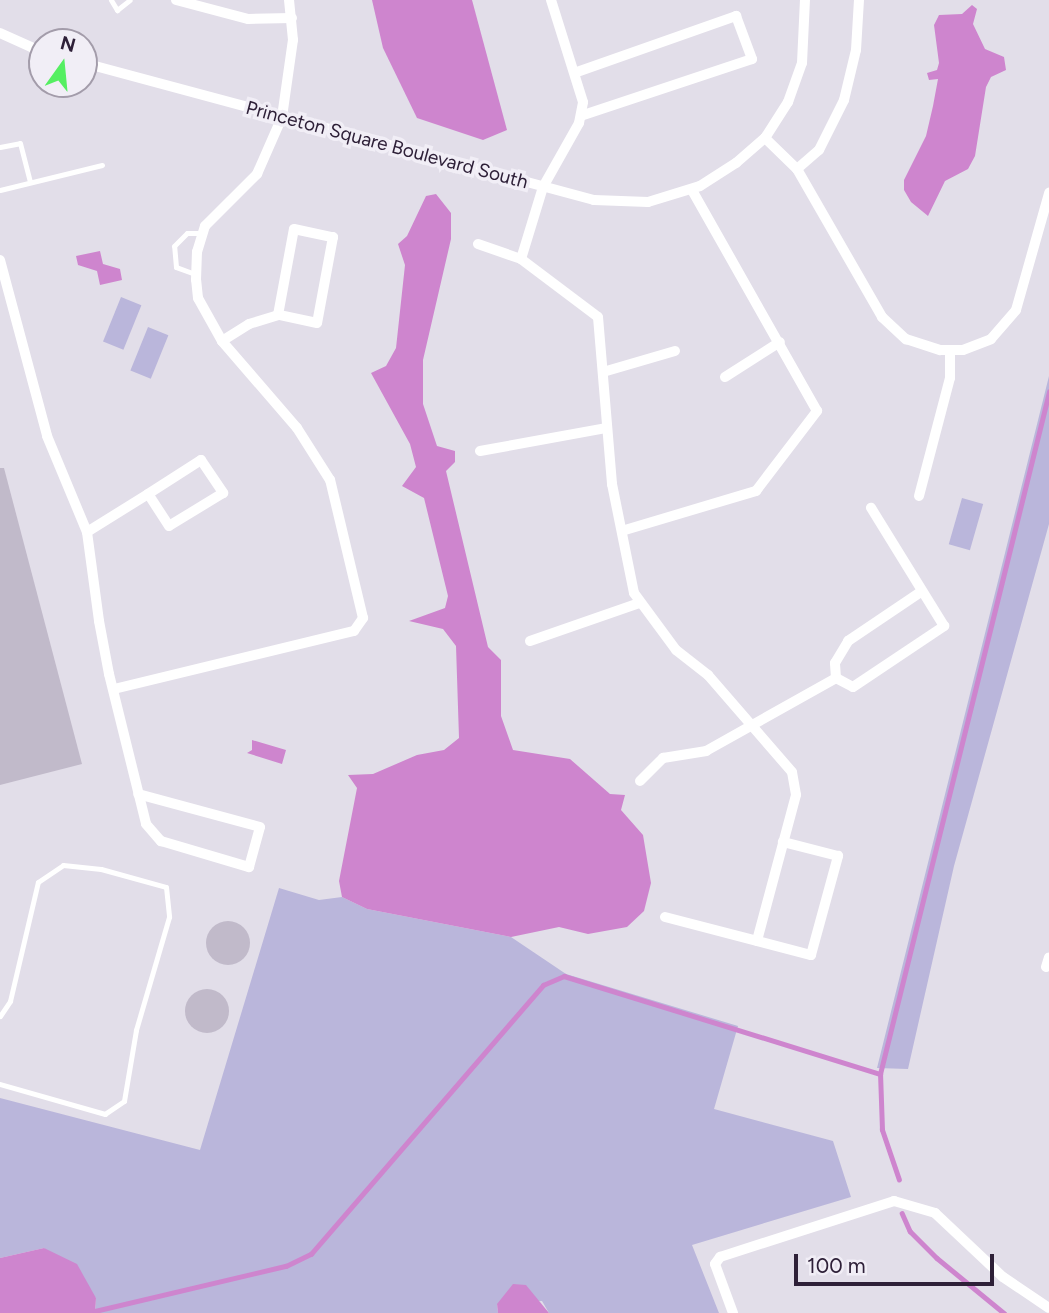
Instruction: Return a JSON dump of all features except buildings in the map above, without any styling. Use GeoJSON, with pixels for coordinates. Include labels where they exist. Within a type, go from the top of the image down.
{"type":"FeatureCollection","features":[{"type":"Feature","properties":{"kind":"street"},"geometry":{"type":"LineString","coordinates":[[176,0],[248,19],[292,18]]}},
{"type":"Feature","properties":{"kind":"street"},"geometry":{"type":"LineString","coordinates":[[114,689],[354,631],[363,618],[337,499],[320,461],[222,341],[198,298],[195,274],[203,233],[212,218],[257,174],[282,117],[292,62],[292,18],[289,0]]}},
{"type":"Feature","properties":{"kind":"street"},"geometry":{"type":"LineString","coordinates":[[521,259],[544,187],[581,116],[577,72],[551,0]]}},
{"type":"Feature","properties":{"kind":"street","name":"Princeton Square Boulevard South"},"geometry":{"type":"LineString","coordinates":[[98,67],[544,187],[621,204],[671,198],[692,190],[736,163],[765,138],[788,102],[802,63],[806,0]]}},
{"type":"Feature","properties":{"kind":"street"},"geometry":{"type":"LineString","coordinates":[[797,169],[819,150],[844,100],[856,50],[859,0]]}},
{"type":"Feature","properties":{"kind":"street"},"geometry":{"type":"LineString","coordinates":[[577,72],[736,16],[752,58],[581,116]]}},
{"type":"Feature","properties":{"kind":"street"},"geometry":{"type":"LineString","coordinates":[[0,34],[28,46]]}},
{"type":"Feature","properties":{"kind":"street"},"geometry":{"type":"LineString","coordinates":[[765,138],[797,169],[882,317],[906,339],[950,351],[991,339],[1016,310],[1049,193]]}},
{"type":"Feature","properties":{"kind":"street"},"geometry":{"type":"LineString","coordinates":[[625,530],[756,491],[768,481],[817,411],[692,190]]}},
{"type":"Feature","properties":{"kind":"street"},"geometry":{"type":"LineString","coordinates":[[222,341],[249,324],[278,315],[317,323],[333,237],[294,229],[278,315]]}},
{"type":"Feature","properties":{"kind":"street"},"geometry":{"type":"LineString","coordinates":[[478,244],[521,259],[598,317],[612,484],[625,530],[639,603],[676,650],[708,675],[792,772],[796,788],[757,941]]}},
{"type":"Feature","properties":{"kind":"street"},"geometry":{"type":"LineString","coordinates":[[0,260],[47,436],[88,532],[99,621],[138,794],[146,824],[161,841],[249,866],[260,827],[138,794]]}},
{"type":"Feature","properties":{"kind":"street"},"geometry":{"type":"LineString","coordinates":[[725,377],[780,342]]}},
{"type":"Feature","properties":{"kind":"street"},"geometry":{"type":"LineString","coordinates":[[603,372],[675,351]]}},
{"type":"Feature","properties":{"kind":"street"},"geometry":{"type":"LineString","coordinates":[[919,496],[950,379],[950,351]]}},
{"type":"Feature","properties":{"kind":"street"},"geometry":{"type":"LineString","coordinates":[[480,451],[607,428]]}},
{"type":"Feature","properties":{"kind":"street"},"geometry":{"type":"LineString","coordinates":[[88,532],[201,460],[223,493],[169,526],[148,494]]}},
{"type":"Feature","properties":{"kind":"street"},"geometry":{"type":"LineString","coordinates":[[836,678],[853,687],[944,626],[871,508]]}},
{"type":"Feature","properties":{"kind":"street"},"geometry":{"type":"LineString","coordinates":[[836,678],[835,663],[848,641],[922,591]]}},
{"type":"Feature","properties":{"kind":"street"},"geometry":{"type":"LineString","coordinates":[[530,641],[639,603]]}},
{"type":"Feature","properties":{"kind":"street"},"geometry":{"type":"LineString","coordinates":[[640,781],[663,758],[694,757],[750,723],[836,678]]}},
{"type":"Feature","properties":{"kind":"street"},"geometry":{"type":"LineString","coordinates":[[665,917],[811,955],[838,856],[783,842]]}},
{"type":"Feature","properties":{"kind":"street"},"geometry":{"type":"LineString","coordinates":[[733,1313],[715,1264],[720,1257],[875,1205],[913,1204],[935,1213],[1003,1276],[1049,1308]]}},
{"type":"Feature","properties":{"kind":"lane"},"geometry":{"type":"LineString","coordinates":[[111,0],[117,10],[130,0]]}},
{"type":"Feature","properties":{"kind":"lane"},"geometry":{"type":"LineString","coordinates":[[0,147],[20,144],[30,182]]}},
{"type":"Feature","properties":{"kind":"lane"},"geometry":{"type":"LineString","coordinates":[[0,190],[102,165]]}},
{"type":"Feature","properties":{"kind":"lane"},"geometry":{"type":"LineString","coordinates":[[195,274],[176,267],[174,246],[187,233],[203,233]]}},
{"type":"Feature","properties":{"kind":"lane"},"geometry":{"type":"LineString","coordinates":[[0,1016],[10,1002],[38,882],[63,865],[102,869],[166,887],[169,917],[136,1030],[124,1101],[105,1114],[0,1083]]}},
{"type":"Feature","properties":{"kind":"shaded area"},"geometry":{"type":"Polygon","coordinates":[[[372,0],[472,0],[507,130],[483,140],[417,118],[383,48],[372,0]]]}},
{"type":"Feature","properties":{"kind":"shaded area"},"geometry":{"type":"Polygon","coordinates":[[[972,5],[977,9],[973,24],[985,49],[1004,57],[1006,70],[991,77],[986,87],[975,156],[968,169],[945,181],[928,216],[911,202],[904,190],[904,180],[926,136],[933,106],[938,79],[929,80],[927,73],[937,70],[939,63],[934,25],[939,15],[962,14],[972,5]]]}},
{"type":"Feature","properties":{"kind":"shaded area"},"geometry":{"type":"Polygon","coordinates":[[[436,194],[451,213],[451,239],[423,360],[423,404],[437,446],[455,451],[455,462],[446,471],[488,647],[501,660],[501,716],[513,750],[570,759],[610,794],[625,795],[621,810],[643,835],[651,883],[644,911],[627,927],[588,934],[559,927],[511,937],[367,909],[342,897],[339,881],[357,788],[348,775],[373,774],[417,755],[444,750],[459,738],[456,646],[443,629],[409,621],[445,608],[448,596],[424,498],[402,486],[416,467],[410,444],[371,373],[386,366],[396,348],[405,265],[398,244],[407,236],[426,196],[436,194]]]}},
{"type":"Feature","properties":{"kind":"shaded area"},"geometry":{"type":"Polygon","coordinates":[[[100,251],[103,264],[120,269],[122,280],[100,285],[97,271],[78,265],[76,256],[100,251]]]}},
{"type":"Feature","properties":{"kind":"shaded area"},"geometry":{"type":"Polygon","coordinates":[[[121,297],[141,305],[123,350],[103,342],[121,297]]]}},
{"type":"Feature","properties":{"kind":"shaded area"},"geometry":{"type":"Polygon","coordinates":[[[148,327],[168,335],[151,379],[130,371],[148,327]]]}},
{"type":"Feature","properties":{"kind":"shaded area"},"geometry":{"type":"Polygon","coordinates":[[[1049,376],[1049,524],[954,866],[908,1069],[877,1068],[1049,376]]]}},
{"type":"Feature","properties":{"kind":"shaded area"},"geometry":{"type":"Polygon","coordinates":[[[962,498],[983,504],[970,550],[949,544],[962,498]]]}},
{"type":"Feature","properties":{"kind":"shaded area"},"geometry":{"type":"Polygon","coordinates":[[[252,740],[286,750],[282,764],[247,753],[252,750],[252,740]]]}},
{"type":"Feature","properties":{"kind":"shaded area"},"geometry":{"type":"Polygon","coordinates":[[[279,888],[319,900],[342,897],[367,909],[511,937],[566,974],[738,1026],[714,1109],[833,1141],[851,1197],[692,1245],[719,1313],[549,1313],[542,1301],[497,1304],[498,1313],[95,1313],[96,1298],[44,1248],[0,1258],[0,1098],[200,1150],[279,888]]]}},
{"type":"Feature","properties":{"kind":"shaded area"},"geometry":{"type":"Polygon","coordinates":[[[44,1248],[77,1264],[96,1298],[95,1313],[0,1313],[0,1258],[44,1248]]]}},
{"type":"Feature","properties":{"kind":"shaded area"},"geometry":{"type":"Polygon","coordinates":[[[513,1284],[526,1285],[549,1313],[498,1313],[497,1304],[513,1284]]]}},
{"type":"Feature","properties":{"kind":"waterway"},"geometry":{"type":"LineString","coordinates":[[899,1180],[882,1130],[880,1074],[1049,392]]}},
{"type":"Feature","properties":{"kind":"waterway"},"geometry":{"type":"LineString","coordinates":[[95,1311],[286,1266],[311,1254],[543,985],[564,976],[880,1074]]}},
{"type":"Feature","properties":{"kind":"waterway"},"geometry":{"type":"LineString","coordinates":[[902,1213],[910,1231],[937,1258],[1004,1313]]}}]}
